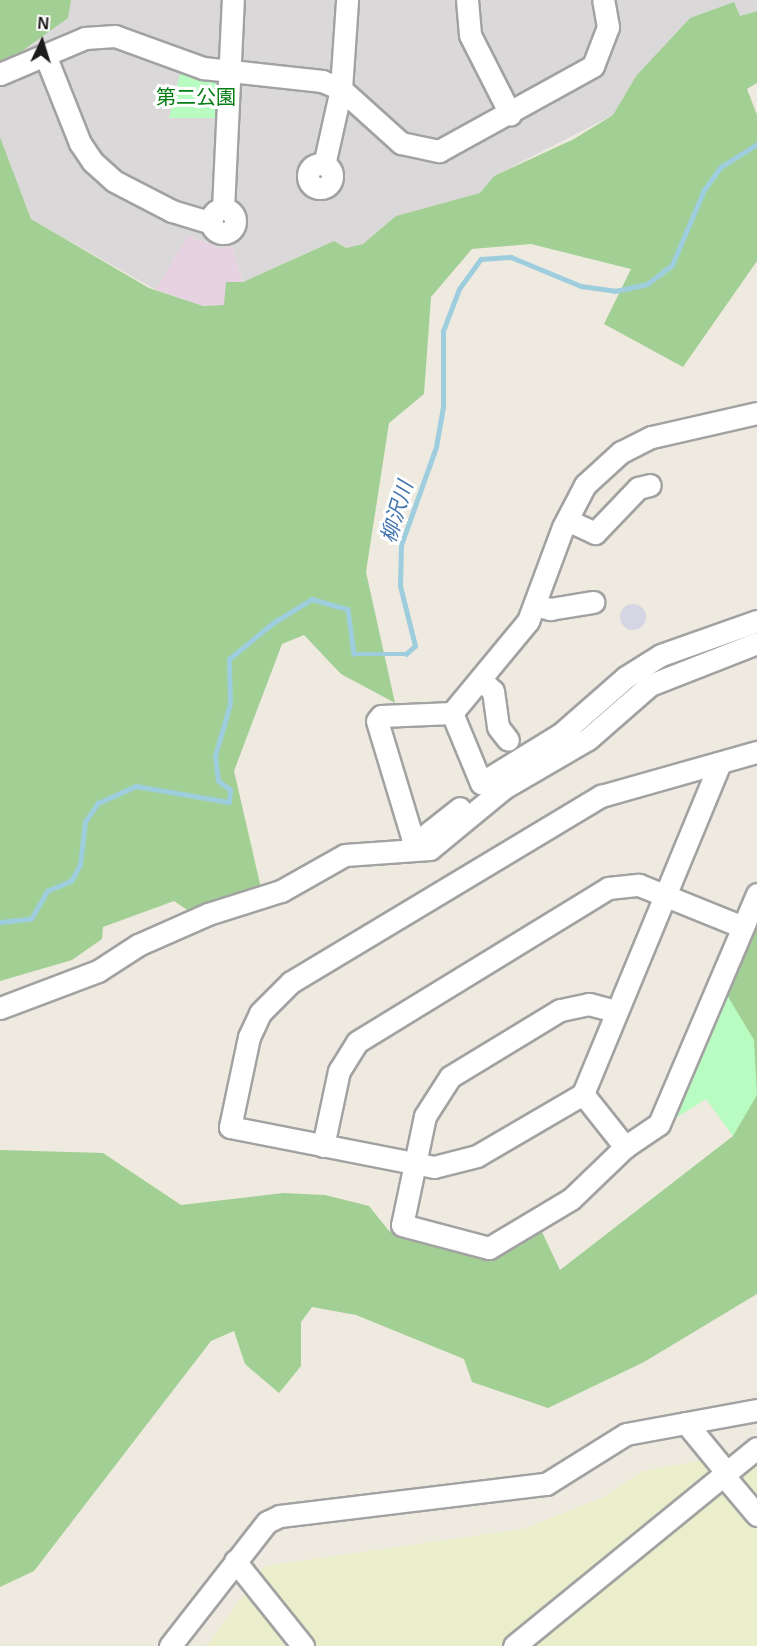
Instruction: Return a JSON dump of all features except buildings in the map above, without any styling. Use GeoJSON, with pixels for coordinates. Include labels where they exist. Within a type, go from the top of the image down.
{"type":"FeatureCollection","features":[{"type":"Feature","properties":{"kind":"street"},"geometry":{"type":"LineString","coordinates":[[45,55],[80,143],[93,162],[114,181],[172,211],[217,216],[233,0]]}},
{"type":"Feature","properties":{"kind":"street"},"geometry":{"type":"LineString","coordinates":[[324,165],[341,89],[347,0]]}},
{"type":"Feature","properties":{"kind":"street"},"geometry":{"type":"LineString","coordinates":[[467,0],[470,35],[510,114]]}},
{"type":"Feature","properties":{"kind":"street"},"geometry":{"type":"LineString","coordinates":[[0,74],[85,38],[115,36],[192,66],[228,72],[322,81],[341,89],[401,143],[427,152],[450,147],[593,66],[608,27],[603,0]]}},
{"type":"Feature","properties":{"kind":"street"},"geometry":{"type":"LineString","coordinates":[[757,413],[651,437],[621,452],[585,485],[567,520],[535,605],[513,644],[452,713],[381,716],[377,721],[412,837],[422,838],[438,827],[481,783],[562,733],[626,677],[661,655],[757,621]]}},
{"type":"Feature","properties":{"kind":"street"},"geometry":{"type":"LineString","coordinates":[[567,520],[595,533],[638,488],[650,485]]}},
{"type":"Feature","properties":{"kind":"street"},"geometry":{"type":"LineString","coordinates":[[535,605],[550,609],[592,602]]}},
{"type":"Feature","properties":{"kind":"street"},"geometry":{"type":"LineString","coordinates":[[0,1008],[98,971],[138,945],[208,914],[282,891],[333,859],[369,850],[430,849],[504,788],[588,739],[650,685],[757,643]]}},
{"type":"Feature","properties":{"kind":"street"},"geometry":{"type":"LineString","coordinates":[[481,680],[493,692],[498,727],[508,740]]}},
{"type":"Feature","properties":{"kind":"street"},"geometry":{"type":"LineString","coordinates":[[452,713],[481,783]]}},
{"type":"Feature","properties":{"kind":"street"},"geometry":{"type":"LineString","coordinates":[[720,763],[667,894],[615,1011],[583,1094],[460,1164],[415,1166],[230,1127],[249,1037],[273,996],[601,796],[757,752]]}},
{"type":"Feature","properties":{"kind":"street"},"geometry":{"type":"LineString","coordinates":[[323,1146],[339,1071],[366,1034],[608,888],[639,885],[667,894],[743,927]]}},
{"type":"Feature","properties":{"kind":"street"},"geometry":{"type":"LineString","coordinates":[[615,1011],[589,1004],[560,1010],[450,1077],[426,1116],[402,1225],[480,1250],[571,1199],[625,1147],[659,1124],[667,1110],[757,894]]}},
{"type":"Feature","properties":{"kind":"street"},"geometry":{"type":"LineString","coordinates":[[583,1094],[625,1147]]}},
{"type":"Feature","properties":{"kind":"street"},"geometry":{"type":"LineString","coordinates":[[170,1646],[267,1522],[280,1516],[546,1484],[626,1434],[757,1410]]}},
{"type":"Feature","properties":{"kind":"street"},"geometry":{"type":"LineString","coordinates":[[686,1423],[757,1515]]}},
{"type":"Feature","properties":{"kind":"street"},"geometry":{"type":"LineString","coordinates":[[514,1646],[757,1448]]}},
{"type":"Feature","properties":{"kind":"street"},"geometry":{"type":"LineString","coordinates":[[235,1561],[303,1646]]}},
{"type":"Feature","properties":{"kind":"shaded area"},"geometry":{"type":"Polygon","coordinates":[[[71,0],[757,0],[757,11],[740,16],[734,2],[690,18],[636,76],[613,115],[494,176],[480,193],[396,216],[363,244],[346,248],[334,241],[243,282],[232,246],[221,249],[188,235],[156,290],[31,219],[0,137],[0,67],[68,18],[71,0]]]}},
{"type":"Feature","properties":{"kind":"shaded area"},"geometry":{"type":"Polygon","coordinates":[[[188,235],[221,249],[232,246],[243,282],[224,305],[203,306],[156,290],[188,235]]]}},
{"type":"Feature","properties":{"kind":"shaded area"},"geometry":{"type":"Polygon","coordinates":[[[633,604],[642,608],[646,617],[642,626],[633,630],[624,626],[620,617],[624,608],[633,604]]]}},
{"type":"Feature","properties":{"kind":"green space"},"geometry":{"type":"Polygon","coordinates":[[[0,0],[71,0],[68,18],[0,67],[0,0]]]}},
{"type":"Feature","properties":{"kind":"green space"},"geometry":{"type":"Polygon","coordinates":[[[734,2],[740,16],[757,11],[757,83],[747,89],[757,115],[757,261],[683,367],[604,324],[631,269],[531,244],[472,249],[431,297],[424,394],[389,423],[366,572],[395,703],[341,674],[304,635],[282,644],[234,771],[261,888],[193,914],[174,901],[103,927],[102,939],[72,960],[0,981],[0,137],[31,219],[149,288],[203,306],[224,305],[226,282],[243,282],[334,241],[346,248],[363,244],[396,216],[480,193],[494,176],[574,139],[613,115],[636,76],[690,18],[734,2]]]}},
{"type":"Feature","properties":{"kind":"green space","name":"第二公園"},"geometry":{"type":"Polygon","coordinates":[[[181,70],[210,78],[221,89],[219,118],[169,118],[181,70]]]}},
{"type":"Feature","properties":{"kind":"green space"},"geometry":{"type":"Polygon","coordinates":[[[757,922],[757,1294],[644,1362],[548,1408],[472,1382],[464,1359],[356,1315],[312,1307],[301,1322],[301,1366],[279,1393],[245,1364],[234,1331],[211,1341],[34,1571],[0,1587],[0,1150],[103,1153],[181,1205],[283,1193],[325,1195],[369,1206],[389,1231],[477,1256],[496,1258],[542,1232],[560,1270],[733,1136],[724,990],[757,922]]]}},
{"type":"Feature","properties":{"kind":"green space"},"geometry":{"type":"Polygon","coordinates":[[[724,990],[754,1040],[757,1095],[733,1136],[706,1099],[666,1124],[724,990]]]}},
{"type":"Feature","properties":{"kind":"green space"},"geometry":{"type":"Polygon","coordinates":[[[757,1451],[757,1646],[207,1646],[264,1566],[523,1529],[604,1497],[642,1471],[757,1451]]]}},
{"type":"Feature","properties":{"kind":"waterway","name":"柳沢川"},"geometry":{"type":"LineString","coordinates":[[0,922],[31,919],[47,891],[71,881],[80,865],[85,822],[98,803],[136,786],[229,802],[230,790],[218,781],[215,756],[230,704],[229,659],[273,623],[312,599],[348,609],[354,654],[406,654],[415,646],[400,586],[401,545],[436,447],[443,407],[443,331],[459,289],[481,259],[511,257],[581,286],[615,291],[647,284],[672,265],[704,190],[721,167],[757,144]]}}]}
